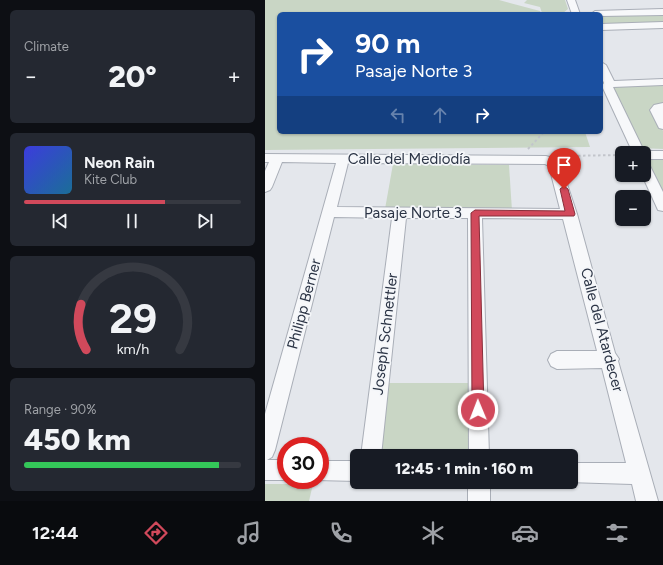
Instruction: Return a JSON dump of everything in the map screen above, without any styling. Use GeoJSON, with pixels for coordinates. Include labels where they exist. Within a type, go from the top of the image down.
{"type":"FeatureCollection","features":[{"type":"Feature","properties":{"kind":"street"},"geometry":{"type":"LineString","coordinates":[[571,0],[575,12]]}},
{"type":"Feature","properties":{"kind":"street"},"geometry":{"type":"LineString","coordinates":[[603,14],[663,12]]}},
{"type":"Feature","properties":{"kind":"street"},"geometry":{"type":"LineString","coordinates":[[603,27],[660,25],[663,34]]}},
{"type":"Feature","properties":{"kind":"street"},"geometry":{"type":"LineString","coordinates":[[603,69],[610,84]]}},
{"type":"Feature","properties":{"kind":"street"},"geometry":{"type":"LineString","coordinates":[[610,84],[663,82]]}},
{"type":"Feature","properties":{"kind":"street"},"geometry":{"type":"LineString","coordinates":[[610,84],[607,86],[636,146]]}},
{"type":"Feature","properties":{"kind":"street"},"geometry":{"type":"LineString","coordinates":[[659,107],[656,111],[663,125]]}},
{"type":"Feature","properties":{"kind":"street"},"geometry":{"type":"LineString","coordinates":[[651,154],[663,155]]}},
{"type":"Feature","properties":{"kind":"street"},"geometry":{"type":"LineString","coordinates":[[265,187],[271,158]]}},
{"type":"Feature","properties":{"kind":"street","name":"Calle del Mediodía"},"geometry":{"type":"LineString","coordinates":[[271,158],[516,160],[553,162]]}},
{"type":"Feature","properties":{"kind":"street","name":"Philipp Berner"},"geometry":{"type":"LineString","coordinates":[[265,450],[343,159]]}},
{"type":"Feature","properties":{"kind":"street","name":"Calle del Atardecer"},"geometry":{"type":"LineString","coordinates":[[553,162],[557,165],[571,214],[647,501]]}},
{"type":"Feature","properties":{"kind":"street"},"geometry":{"type":"LineString","coordinates":[[651,180],[663,206]]}},
{"type":"Feature","properties":{"kind":"street","name":"Pasaje Norte 3"},"geometry":{"type":"LineString","coordinates":[[328,212],[571,214]]}},
{"type":"Feature","properties":{"kind":"street","name":"Joseph Schnettler"},"geometry":{"type":"LineString","coordinates":[[372,449],[400,213]]}},
{"type":"Feature","properties":{"kind":"street"},"geometry":{"type":"LineString","coordinates":[[475,213],[479,449]]}},
{"type":"Feature","properties":{"kind":"street"},"geometry":{"type":"LineString","coordinates":[[557,360],[610,360]]}},
{"type":"Feature","properties":{"kind":"street"},"geometry":{"type":"LineString","coordinates":[[265,470],[277,470]]}},
{"type":"Feature","properties":{"kind":"street"},"geometry":{"type":"LineString","coordinates":[[329,470],[350,471]]}},
{"type":"Feature","properties":{"kind":"street"},"geometry":{"type":"LineString","coordinates":[[578,473],[640,474]]}},
{"type":"Feature","properties":{"kind":"street"},"geometry":{"type":"LineString","coordinates":[[479,489],[479,501]]}},
{"type":"Feature","properties":{"kind":"path"},"geometry":{"type":"LineString","coordinates":[[516,160],[542,134]]}},
{"type":"Feature","properties":{"kind":"path"},"geometry":{"type":"LineString","coordinates":[[553,162],[561,156],[615,155]]}},
{"type":"Feature","properties":{"kind":"green space"},"geometry":{"type":"Polygon","coordinates":[[[265,0],[499,0],[540,12],[277,12],[277,134],[586,134],[590,147],[265,150],[265,0]]]}},
{"type":"Feature","properties":{"kind":"green space"},"geometry":{"type":"Polygon","coordinates":[[[527,0],[565,0],[568,9],[564,12],[542,12],[540,7],[524,3],[527,0]]]}},
{"type":"Feature","properties":{"kind":"green space"},"geometry":{"type":"Polygon","coordinates":[[[663,14],[663,23],[603,24],[603,16],[663,14]]]}},
{"type":"Feature","properties":{"kind":"green space"},"geometry":{"type":"Polygon","coordinates":[[[663,84],[663,104],[654,105],[652,110],[663,131],[663,149],[651,148],[651,146],[639,146],[610,86],[663,84]]]}},
{"type":"Feature","properties":{"kind":"green space"},"geometry":{"type":"Polygon","coordinates":[[[663,158],[663,201],[651,175],[651,159],[663,158]]]}},
{"type":"Feature","properties":{"kind":"green space"},"geometry":{"type":"Polygon","coordinates":[[[393,164],[509,165],[512,211],[385,209],[393,164]]]}},
{"type":"Feature","properties":{"kind":"green space"},"geometry":{"type":"Polygon","coordinates":[[[386,383],[473,383],[471,449],[380,449],[386,383]]]}},
{"type":"Feature","properties":{"kind":"green space"},"geometry":{"type":"Polygon","coordinates":[[[265,484],[277,484],[277,489],[312,489],[309,501],[265,501],[265,484]]]}},
{"type":"Feature","properties":{"kind":"route"},"geometry":{"type":"LineString","coordinates":[[478,410],[475,213],[571,214],[564,189]]}}]}
